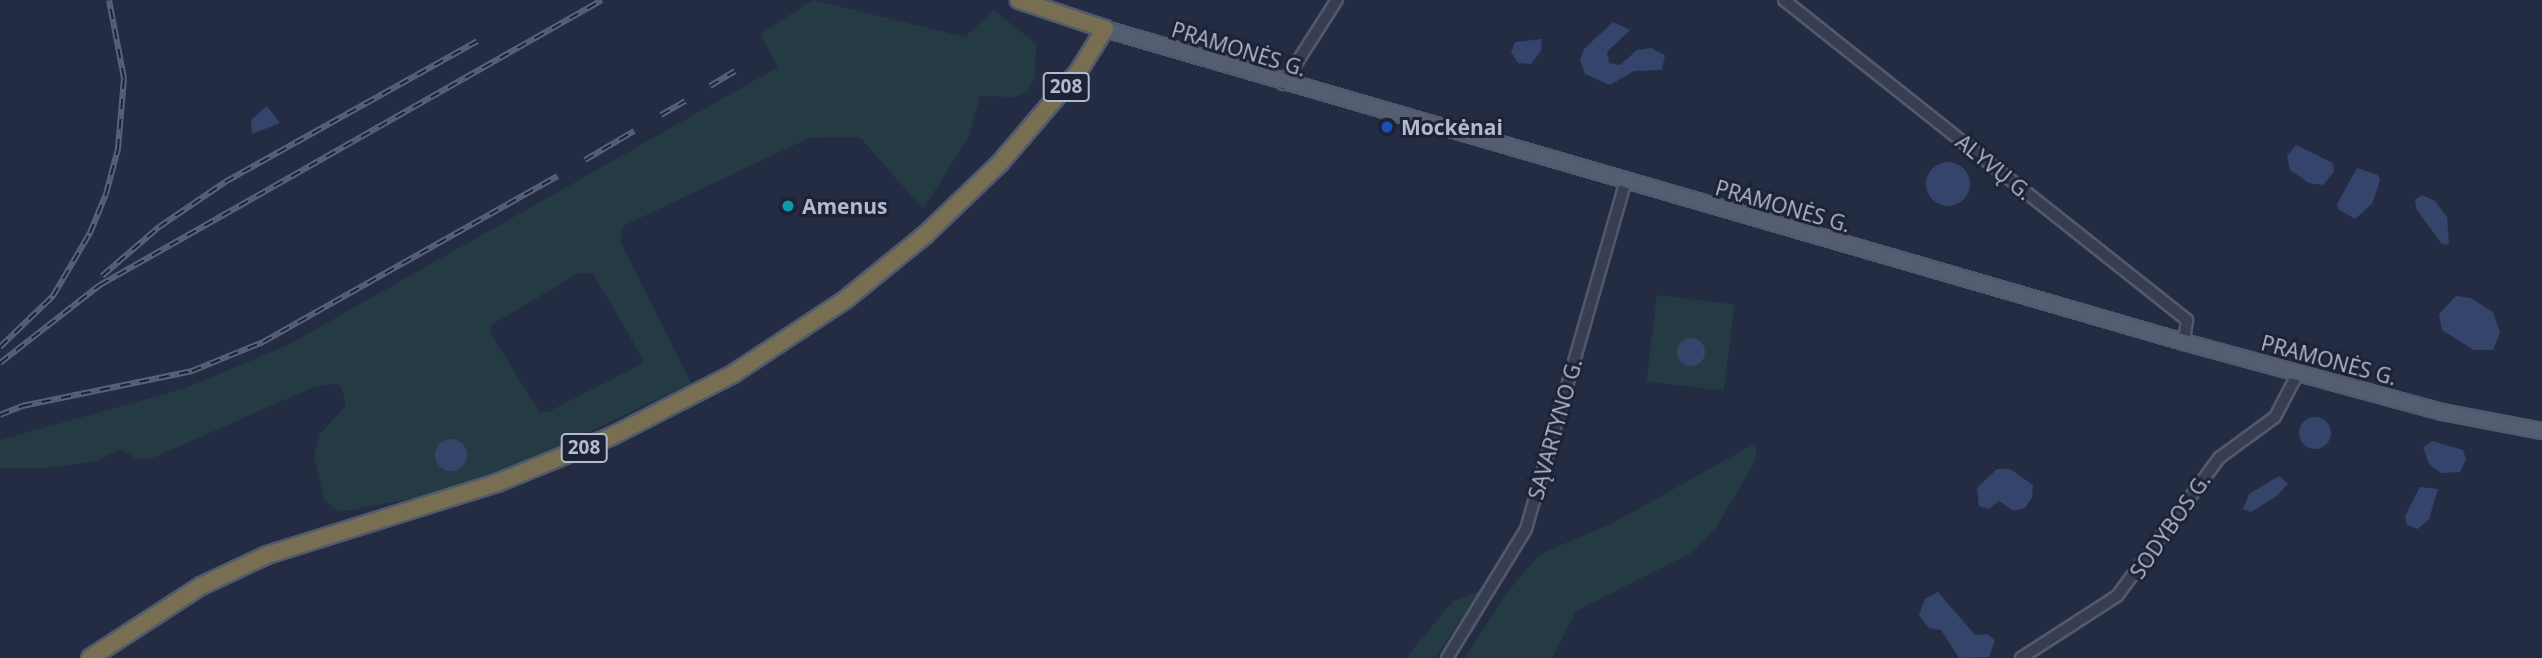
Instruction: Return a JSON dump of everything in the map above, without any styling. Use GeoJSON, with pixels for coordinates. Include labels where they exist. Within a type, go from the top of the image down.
{"type":"FeatureCollection","features":[{"type":"Feature","properties":{"kind":"highway","name":"PRAMONĖS G."},"geometry":{"type":"LineString","coordinates":[[1019,0],[1105,29]]}},
{"type":"Feature","properties":{"kind":"highway","name":"208"},"geometry":{"type":"LineString","coordinates":[[90,658],[235,568],[298,542],[450,499],[553,462],[733,374],[845,300],[956,207],[1060,95],[1105,29]]}},
{"type":"Feature","properties":{"kind":"main road","name":"PRAMONĖS G."},"geometry":{"type":"LineString","coordinates":[[1105,29],[1283,84],[2184,342],[2442,412],[2542,431]]}},
{"type":"Feature","properties":{"kind":"street"},"geometry":{"type":"LineString","coordinates":[[1283,84],[1337,0]]}},
{"type":"Feature","properties":{"kind":"street","name":"ALYVŲ G."},"geometry":{"type":"LineString","coordinates":[[1784,0],[2187,320],[2184,342]]}},
{"type":"Feature","properties":{"kind":"street","name":"SĄVARTYNO G."},"geometry":{"type":"LineString","coordinates":[[1447,658],[1526,529],[1625,183]]}},
{"type":"Feature","properties":{"kind":"street","name":"SODYBOS G."},"geometry":{"type":"LineString","coordinates":[[2021,658],[2117,596],[2219,458],[2275,417],[2298,373]]}},
{"type":"Feature","properties":{"kind":"shaded area"},"geometry":{"type":"Polygon","coordinates":[[[813,0],[965,37],[994,10],[1036,44],[1035,77],[1027,92],[1013,97],[980,96],[968,138],[923,209],[860,137],[809,138],[623,226],[620,241],[691,383],[525,463],[431,495],[339,512],[324,499],[314,457],[320,434],[346,406],[342,388],[336,384],[314,387],[150,459],[137,459],[120,449],[97,461],[47,468],[0,468],[0,440],[183,389],[288,345],[778,67],[760,34],[813,0]],[[579,273],[491,325],[490,333],[540,412],[548,412],[642,364],[643,359],[593,273],[579,273]]]}},
{"type":"Feature","properties":{"kind":"shaded area"},"geometry":{"type":"Polygon","coordinates":[[[1657,295],[1734,305],[1724,391],[1646,381],[1657,295]]]}},
{"type":"Feature","properties":{"kind":"shaded area"},"geometry":{"type":"Polygon","coordinates":[[[1756,443],[1756,460],[1717,526],[1693,552],[1576,611],[1552,658],[1465,658],[1505,595],[1540,554],[1613,523],[1756,443]]]}},
{"type":"Feature","properties":{"kind":"shaded area"},"geometry":{"type":"Polygon","coordinates":[[[1480,591],[1435,658],[1406,658],[1453,601],[1480,591]]]}},
{"type":"Feature","properties":{"kind":"water"},"geometry":{"type":"Polygon","coordinates":[[[1613,22],[1630,30],[1607,52],[1609,63],[1620,65],[1637,50],[1651,48],[1665,55],[1662,70],[1634,71],[1610,85],[1585,74],[1580,60],[1584,49],[1613,22]]]}},
{"type":"Feature","properties":{"kind":"water"},"geometry":{"type":"Polygon","coordinates":[[[1542,39],[1541,51],[1531,64],[1518,63],[1511,52],[1515,42],[1542,39]]]}},
{"type":"Feature","properties":{"kind":"water"},"geometry":{"type":"Polygon","coordinates":[[[267,106],[280,123],[252,134],[251,120],[267,106]]]}},
{"type":"Feature","properties":{"kind":"water"},"geometry":{"type":"Polygon","coordinates":[[[2296,145],[2333,163],[2334,172],[2323,185],[2309,183],[2290,170],[2287,156],[2296,145]]]}},
{"type":"Feature","properties":{"kind":"water"},"geometry":{"type":"Polygon","coordinates":[[[1948,162],[1957,163],[1964,168],[1969,175],[1969,193],[1964,200],[1957,205],[1948,206],[1939,205],[1932,200],[1927,193],[1926,184],[1927,175],[1932,168],[1939,163],[1948,162]]]}},
{"type":"Feature","properties":{"kind":"water"},"geometry":{"type":"Polygon","coordinates":[[[2357,168],[2378,175],[2380,181],[2372,204],[2355,219],[2338,209],[2337,204],[2357,168]]]}},
{"type":"Feature","properties":{"kind":"water"},"geometry":{"type":"Polygon","coordinates":[[[2422,195],[2435,201],[2447,217],[2449,245],[2442,244],[2416,209],[2415,200],[2422,195]]]}},
{"type":"Feature","properties":{"kind":"water"},"geometry":{"type":"Polygon","coordinates":[[[2456,296],[2471,298],[2493,312],[2500,333],[2493,350],[2474,350],[2442,330],[2439,314],[2456,296]]]}},
{"type":"Feature","properties":{"kind":"water"},"geometry":{"type":"Polygon","coordinates":[[[1691,338],[1701,342],[1705,352],[1701,362],[1691,366],[1681,362],[1677,352],[1681,342],[1691,338]]]}},
{"type":"Feature","properties":{"kind":"water"},"geometry":{"type":"Polygon","coordinates":[[[2315,417],[2326,422],[2331,433],[2326,444],[2315,449],[2304,444],[2299,433],[2304,422],[2315,417]]]}},
{"type":"Feature","properties":{"kind":"water"},"geometry":{"type":"Polygon","coordinates":[[[451,439],[462,444],[467,455],[462,466],[451,471],[440,466],[435,455],[440,444],[451,439]]]}},
{"type":"Feature","properties":{"kind":"water"},"geometry":{"type":"Polygon","coordinates":[[[2432,441],[2463,450],[2466,459],[2460,472],[2441,473],[2429,464],[2423,447],[2432,441]]]}},
{"type":"Feature","properties":{"kind":"water"},"geometry":{"type":"Polygon","coordinates":[[[1997,469],[2010,469],[2033,485],[2032,498],[2025,508],[2014,511],[1999,501],[1989,509],[1979,506],[1977,488],[1997,469]]]}},
{"type":"Feature","properties":{"kind":"water"},"geometry":{"type":"Polygon","coordinates":[[[2279,476],[2288,484],[2278,495],[2251,512],[2243,509],[2249,494],[2279,476]]]}},
{"type":"Feature","properties":{"kind":"water"},"geometry":{"type":"Polygon","coordinates":[[[2420,487],[2438,489],[2429,519],[2418,529],[2407,525],[2405,516],[2420,487]]]}},
{"type":"Feature","properties":{"kind":"water"},"geometry":{"type":"Polygon","coordinates":[[[1938,592],[1975,635],[1987,634],[1995,640],[1989,657],[1959,658],[1941,630],[1929,628],[1919,615],[1925,599],[1938,592]]]}},
{"type":"Feature","properties":{"kind":"railway"},"geometry":{"type":"LineString","coordinates":[[0,347],[53,296],[90,233],[106,194],[118,149],[124,78],[109,0]]}},
{"type":"Feature","properties":{"kind":"railway"},"geometry":{"type":"LineString","coordinates":[[0,363],[100,285],[602,0]]}},
{"type":"Feature","properties":{"kind":"railway"},"geometry":{"type":"LineString","coordinates":[[102,276],[159,227],[225,182],[477,41]]}},
{"type":"Feature","properties":{"kind":"railway"},"geometry":{"type":"LineString","coordinates":[[710,86],[735,71]]}},
{"type":"Feature","properties":{"kind":"railway"},"geometry":{"type":"LineString","coordinates":[[661,115],[685,101]]}},
{"type":"Feature","properties":{"kind":"railway"},"geometry":{"type":"LineString","coordinates":[[585,160],[634,131]]}},
{"type":"Feature","properties":{"kind":"railway"},"geometry":{"type":"LineString","coordinates":[[0,415],[22,406],[192,371],[263,342],[558,176]]}},
{"type":"Feature","properties":{"kind":"place","name":"Mockėnai"},"geometry":{"type":"Point","coordinates":[1387,127]}},
{"type":"Feature","properties":{"kind":"place","name":"Amenus"},"geometry":{"type":"Point","coordinates":[788,206]}}]}
